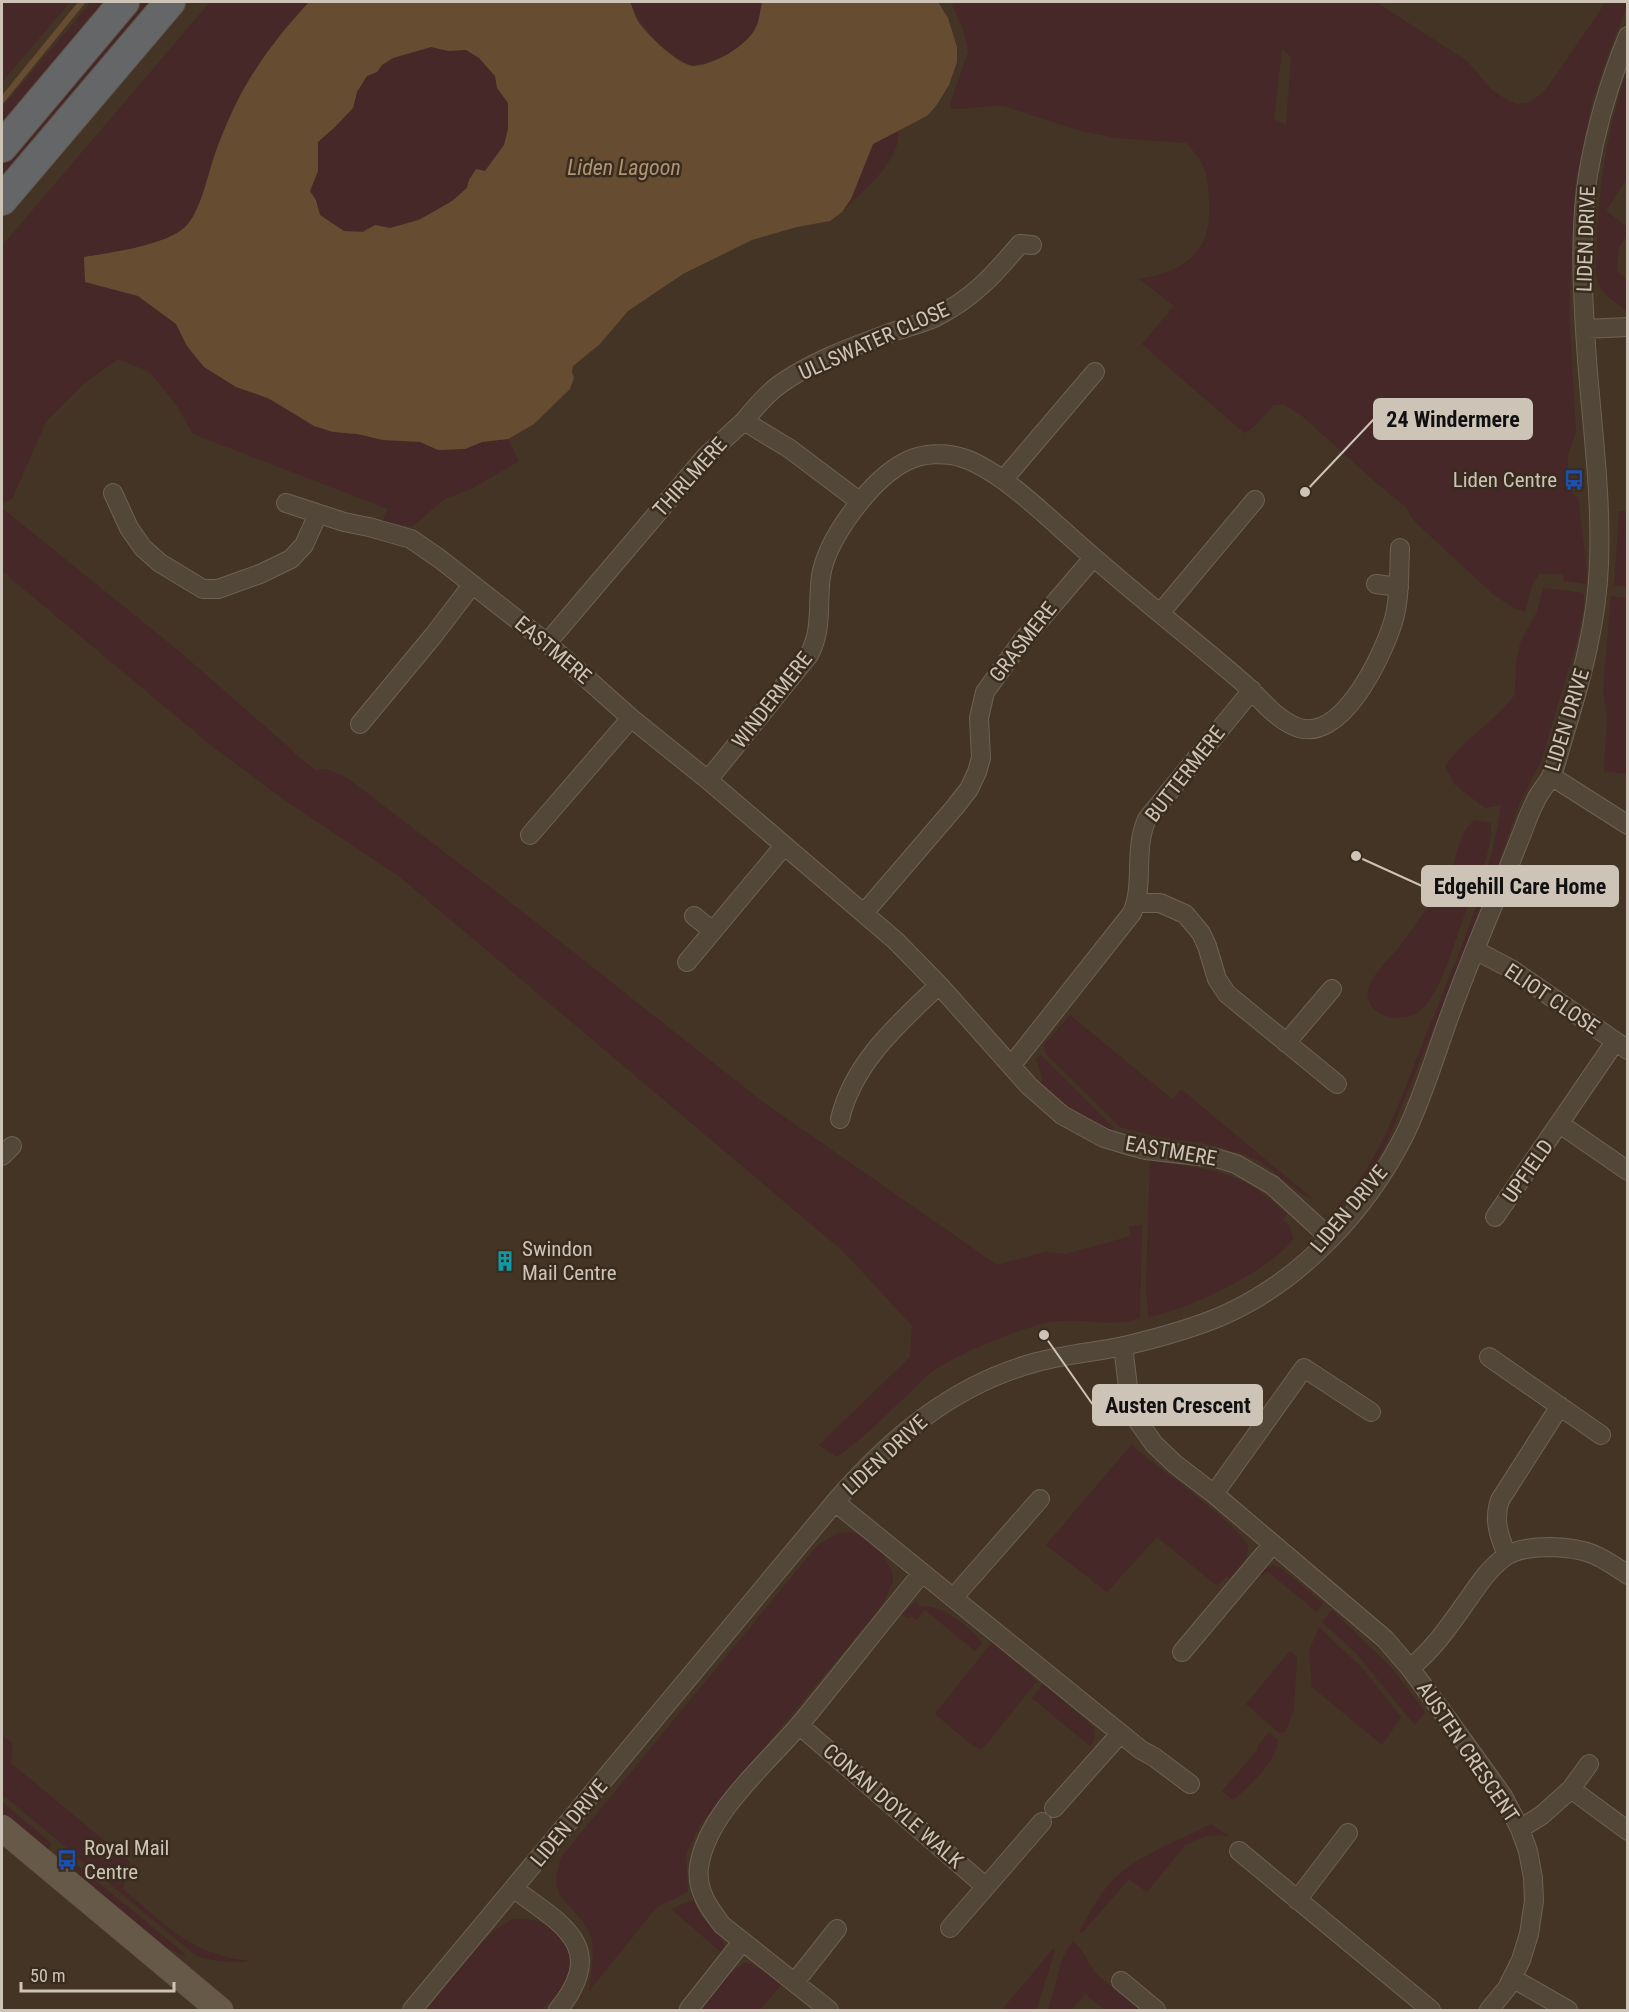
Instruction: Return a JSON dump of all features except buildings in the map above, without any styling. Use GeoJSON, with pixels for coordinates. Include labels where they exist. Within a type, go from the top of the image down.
{"type":"FeatureCollection","features":[{"type":"Feature","properties":{"kind":"highway"},"geometry":{"type":"LineString","coordinates":[[2,147],[124,2]]}},
{"type":"Feature","properties":{"kind":"highway"},"geometry":{"type":"LineString","coordinates":[[2,200],[170,2]]}},
{"type":"Feature","properties":{"kind":"main road"},"geometry":{"type":"LineString","coordinates":[[2,1828],[220,2010]]}},
{"type":"Feature","properties":{"kind":"street","name":"LIDEN DRIVE"},"geometry":{"type":"LineString","coordinates":[[412,2010],[835,1502],[876,1457],[902,1434],[923,1417],[956,1396],[998,1374],[1040,1361],[1123,1346],[1170,1334],[1221,1316],[1244,1305],[1276,1285],[1330,1238],[1376,1183],[1406,1131],[1526,823],[1537,797],[1551,776],[1581,677],[1593,621],[1599,566],[1599,491],[1585,329],[1583,261],[1587,176],[1605,101],[1628,36]]}},
{"type":"Feature","properties":{"kind":"street","name":"ULLSWATER CLOSE"},"geometry":{"type":"LineString","coordinates":[[744,421],[760,401],[778,385],[802,370],[848,349],[932,319],[968,298],[984,285],[1020,244],[1032,245]]}},
{"type":"Feature","properties":{"kind":"street"},"geometry":{"type":"LineString","coordinates":[[1585,329],[1628,327]]}},
{"type":"Feature","properties":{"kind":"street"},"geometry":{"type":"LineString","coordinates":[[1003,480],[1095,372]]}},
{"type":"Feature","properties":{"kind":"street","name":"THIRLMERE"},"geometry":{"type":"LineString","coordinates":[[547,643],[706,456],[744,421],[790,449],[859,501]]}},
{"type":"Feature","properties":{"kind":"street","name":"WINDERMERE"},"geometry":{"type":"LineString","coordinates":[[708,780],[809,655],[818,636],[820,625],[821,577],[824,565],[829,551],[859,501],[897,467],[909,460],[927,455],[962,458],[1003,480],[1093,558],[1161,612],[1271,709],[1295,727],[1307,730],[1319,729],[1331,723],[1354,698],[1382,653],[1394,617],[1399,587],[1400,548]]}},
{"type":"Feature","properties":{"kind":"street"},"geometry":{"type":"LineString","coordinates":[[113,493],[129,528],[143,548],[160,563],[204,589],[218,590],[291,559],[304,545],[318,514]]}},
{"type":"Feature","properties":{"kind":"street"},"geometry":{"type":"LineString","coordinates":[[1161,612],[1255,500]]}},
{"type":"Feature","properties":{"kind":"street","name":"EASTMERE"},"geometry":{"type":"LineString","coordinates":[[286,503],[411,539],[547,643],[631,718],[708,780],[783,847],[896,941],[939,985],[1011,1066],[1062,1115],[1104,1138],[1146,1150],[1216,1158],[1236,1164],[1272,1185],[1330,1238]]}},
{"type":"Feature","properties":{"kind":"street","name":"GRASMERE"},"geometry":{"type":"LineString","coordinates":[[864,913],[969,789],[981,758],[980,718],[985,692],[1022,641],[1093,558]]}},
{"type":"Feature","properties":{"kind":"street"},"geometry":{"type":"LineString","coordinates":[[1376,584],[1399,587]]}},
{"type":"Feature","properties":{"kind":"street"},"geometry":{"type":"LineString","coordinates":[[360,724],[472,585]]}},
{"type":"Feature","properties":{"kind":"street","name":"BUTTERMERE"},"geometry":{"type":"LineString","coordinates":[[1011,1066],[1126,922],[1136,903],[1140,836],[1147,819],[1252,690]]}},
{"type":"Feature","properties":{"kind":"street"},"geometry":{"type":"LineString","coordinates":[[530,835],[631,718]]}},
{"type":"Feature","properties":{"kind":"street"},"geometry":{"type":"LineString","coordinates":[[1551,776],[1628,825]]}},
{"type":"Feature","properties":{"kind":"street"},"geometry":{"type":"LineString","coordinates":[[687,962],[783,847]]}},
{"type":"Feature","properties":{"kind":"street"},"geometry":{"type":"LineString","coordinates":[[1136,903],[1160,903],[1185,914],[1201,933],[1217,979],[1227,994],[1337,1084]]}},
{"type":"Feature","properties":{"kind":"street"},"geometry":{"type":"LineString","coordinates":[[694,916],[713,931]]}},
{"type":"Feature","properties":{"kind":"street","name":"ELIOT CLOSE"},"geometry":{"type":"LineString","coordinates":[[1475,950],[1510,969],[1621,1046]]}},
{"type":"Feature","properties":{"kind":"street"},"geometry":{"type":"LineString","coordinates":[[840,1119],[850,1089],[877,1048],[939,985]]}},
{"type":"Feature","properties":{"kind":"street"},"geometry":{"type":"LineString","coordinates":[[1286,1043],[1332,989]]}},
{"type":"Feature","properties":{"kind":"street","name":"UPFIELD"},"geometry":{"type":"LineString","coordinates":[[1495,1217],[1560,1124],[1621,1046]]}},
{"type":"Feature","properties":{"kind":"street","name":"UPFIELD"},"geometry":{"type":"LineString","coordinates":[[1560,1124],[1628,1171]]}},
{"type":"Feature","properties":{"kind":"street","name":"AUSTEN CRESCENT"},"geometry":{"type":"LineString","coordinates":[[1123,1346],[1128,1387],[1137,1420],[1155,1444],[1175,1464],[1214,1494],[1385,1639],[1410,1668],[1503,1796],[1520,1829],[1528,1851],[1534,1901],[1529,1934],[1521,1960],[1512,1978],[1489,2010]]}},
{"type":"Feature","properties":{"kind":"street"},"geometry":{"type":"LineString","coordinates":[[1489,1357],[1601,1434]]}},
{"type":"Feature","properties":{"kind":"street"},"geometry":{"type":"LineString","coordinates":[[1214,1494],[1304,1368],[1371,1412]]}},
{"type":"Feature","properties":{"kind":"street"},"geometry":{"type":"LineString","coordinates":[[1507,1555],[1499,1534],[1496,1513],[1500,1500],[1560,1406]]}},
{"type":"Feature","properties":{"kind":"street"},"geometry":{"type":"LineString","coordinates":[[952,1598],[1040,1499]]}},
{"type":"Feature","properties":{"kind":"street"},"geometry":{"type":"LineString","coordinates":[[835,1502],[1120,1734],[1190,1784]]}},
{"type":"Feature","properties":{"kind":"street"},"geometry":{"type":"LineString","coordinates":[[1182,1653],[1272,1545]]}},
{"type":"Feature","properties":{"kind":"street"},"geometry":{"type":"LineString","coordinates":[[1410,1668],[1426,1655],[1479,1583],[1507,1555],[1519,1550],[1568,1547],[1591,1552],[1628,1575]]}},
{"type":"Feature","properties":{"kind":"street"},"geometry":{"type":"LineString","coordinates":[[829,2010],[722,1925],[709,1908],[699,1884],[699,1868],[707,1840],[715,1825],[922,1573]]}},
{"type":"Feature","properties":{"kind":"street","name":"CONAN DOYLE WALK"},"geometry":{"type":"LineString","coordinates":[[799,1725],[986,1887]]}},
{"type":"Feature","properties":{"kind":"street"},"geometry":{"type":"LineString","coordinates":[[950,1928],[1120,1734]]}},
{"type":"Feature","properties":{"kind":"street"},"geometry":{"type":"LineString","coordinates":[[1520,1829],[1542,1815],[1571,1789],[1589,1764]]}},
{"type":"Feature","properties":{"kind":"street"},"geometry":{"type":"LineString","coordinates":[[1571,1789],[1628,1831]]}},
{"type":"Feature","properties":{"kind":"street"},"geometry":{"type":"LineString","coordinates":[[1297,1900],[1348,1833]]}},
{"type":"Feature","properties":{"kind":"street"},"geometry":{"type":"LineString","coordinates":[[1239,1851],[1431,2010]]}},
{"type":"Feature","properties":{"kind":"street"},"geometry":{"type":"LineString","coordinates":[[514,1889],[556,1919],[576,1943],[581,1963],[580,1973],[573,1992],[558,2010]]}},
{"type":"Feature","properties":{"kind":"street"},"geometry":{"type":"LineString","coordinates":[[795,1982],[837,1929]]}},
{"type":"Feature","properties":{"kind":"street"},"geometry":{"type":"LineString","coordinates":[[689,2009],[742,1942]]}},
{"type":"Feature","properties":{"kind":"street"},"geometry":{"type":"LineString","coordinates":[[1512,1978],[1568,2010]]}},
{"type":"Feature","properties":{"kind":"street"},"geometry":{"type":"LineString","coordinates":[[1121,1981],[1156,2010]]}},
{"type":"Feature","properties":{"kind":"shaded area"},"geometry":{"type":"Polygon","coordinates":[[[2,2],[70,2],[2,82],[2,2]]]}},
{"type":"Feature","properties":{"kind":"shaded area"},"geometry":{"type":"Polygon","coordinates":[[[91,2],[110,2],[2,128],[2,107],[91,2]]]}},
{"type":"Feature","properties":{"kind":"shaded area"},"geometry":{"type":"Polygon","coordinates":[[[141,2],[155,2],[2,182],[2,165],[141,2]]]}},
{"type":"Feature","properties":{"kind":"shaded area"},"geometry":{"type":"Polygon","coordinates":[[[210,2],[309,2],[287,26],[240,95],[220,139],[199,204],[184,228],[151,244],[84,257],[176,324],[187,346],[204,367],[231,384],[279,404],[314,426],[383,440],[420,442],[438,450],[465,449],[482,442],[508,439],[519,461],[473,488],[443,500],[412,527],[382,521],[388,509],[193,434],[177,406],[150,372],[118,359],[85,383],[46,422],[12,499],[2,504],[2,246],[210,2]]]}},
{"type":"Feature","properties":{"kind":"shaded area"},"geometry":{"type":"Polygon","coordinates":[[[630,2],[762,2],[755,29],[743,44],[719,58],[692,66],[671,54],[655,40],[641,23],[630,2]]]}},
{"type":"Feature","properties":{"kind":"shaded area"},"geometry":{"type":"Polygon","coordinates":[[[951,2],[1376,2],[1467,61],[1493,91],[1516,104],[1527,103],[1535,99],[1547,88],[1606,2],[1627,2],[1593,99],[1575,184],[1569,313],[1576,432],[1568,455],[1568,465],[1571,491],[1578,498],[1587,569],[1586,584],[1564,581],[1563,574],[1539,574],[1532,585],[1525,612],[1514,608],[1494,595],[1414,521],[1406,507],[1302,416],[1285,405],[1274,405],[1244,433],[1142,344],[1174,306],[1139,279],[1184,264],[1202,245],[1207,232],[1209,198],[1207,177],[1202,163],[1187,143],[1116,138],[1081,131],[1004,106],[951,108],[950,104],[968,52],[964,32],[951,2]],[[1282,48],[1274,119],[1286,125],[1291,57],[1282,48]]]}},
{"type":"Feature","properties":{"kind":"shaded area"},"geometry":{"type":"Polygon","coordinates":[[[431,47],[448,51],[466,50],[479,58],[495,76],[497,88],[508,103],[508,129],[504,145],[485,171],[469,180],[465,188],[449,204],[413,221],[393,227],[377,226],[356,232],[344,231],[321,215],[310,191],[318,171],[318,142],[352,108],[357,92],[367,76],[377,72],[382,65],[393,58],[431,47]]]}},
{"type":"Feature","properties":{"kind":"shaded area"},"geometry":{"type":"Polygon","coordinates":[[[1627,70],[1627,178],[1606,211],[1627,227],[1627,234],[1619,247],[1617,271],[1627,279],[1627,311],[1601,289],[1596,266],[1599,201],[1605,157],[1614,113],[1627,70]]]}},
{"type":"Feature","properties":{"kind":"shaded area"},"geometry":{"type":"Polygon","coordinates":[[[898,131],[898,142],[887,164],[869,186],[842,212],[851,199],[873,144],[898,131]]]}},
{"type":"Feature","properties":{"kind":"shaded area"},"geometry":{"type":"Polygon","coordinates":[[[2,508],[180,652],[315,770],[326,769],[346,777],[515,906],[763,1102],[997,1265],[1045,1252],[1066,1254],[1131,1236],[1129,1227],[1142,1224],[1140,1318],[1116,1322],[1053,1322],[1001,1338],[959,1356],[932,1372],[837,1457],[819,1445],[910,1357],[912,1326],[845,1253],[401,878],[283,799],[213,747],[2,571],[2,508]]]}},
{"type":"Feature","properties":{"kind":"shaded area"},"geometry":{"type":"Polygon","coordinates":[[[1619,511],[1627,513],[1627,587],[1614,585],[1619,511]]]}},
{"type":"Feature","properties":{"kind":"shaded area"},"geometry":{"type":"Polygon","coordinates":[[[1543,588],[1584,593],[1584,606],[1576,644],[1541,761],[1519,805],[1495,873],[1387,1142],[1367,1177],[1348,1200],[1338,1206],[1366,1169],[1390,1125],[1471,922],[1489,864],[1501,805],[1485,808],[1455,785],[1445,766],[1460,748],[1512,699],[1515,693],[1520,643],[1537,612],[1543,588]]]}},
{"type":"Feature","properties":{"kind":"shaded area"},"geometry":{"type":"Polygon","coordinates":[[[1611,596],[1627,598],[1627,774],[1604,771],[1607,715],[1603,690],[1611,596]]]}},
{"type":"Feature","properties":{"kind":"shaded area"},"geometry":{"type":"Polygon","coordinates":[[[1474,820],[1491,823],[1489,848],[1441,980],[1428,1001],[1415,1014],[1399,1018],[1383,1015],[1376,1011],[1368,998],[1370,984],[1405,940],[1443,885],[1463,836],[1474,820]]]}},
{"type":"Feature","properties":{"kind":"shaded area"},"geometry":{"type":"Polygon","coordinates":[[[1070,1015],[1172,1099],[1181,1089],[1314,1200],[1301,1193],[1261,1162],[1246,1155],[1208,1144],[1158,1137],[1120,1127],[1045,1053],[1044,1045],[1070,1015]]]}},
{"type":"Feature","properties":{"kind":"shaded area"},"geometry":{"type":"Polygon","coordinates":[[[1041,1055],[1115,1131],[1075,1111],[1039,1083],[1043,1079],[1036,1059],[1041,1055]]]}},
{"type":"Feature","properties":{"kind":"shaded area"},"geometry":{"type":"Polygon","coordinates":[[[1150,1161],[1207,1169],[1256,1188],[1287,1215],[1283,1219],[1290,1227],[1293,1239],[1282,1251],[1247,1276],[1184,1307],[1148,1317],[1146,1286],[1150,1161]]]}},
{"type":"Feature","properties":{"kind":"shaded area"},"geometry":{"type":"Polygon","coordinates":[[[1132,1444],[1233,1527],[1248,1547],[1244,1560],[1238,1568],[1217,1586],[1157,1537],[1107,1592],[1046,1545],[1132,1444]]]}},
{"type":"Feature","properties":{"kind":"shaded area"},"geometry":{"type":"Polygon","coordinates":[[[852,1532],[865,1538],[883,1555],[893,1574],[893,1581],[883,1604],[700,1825],[686,1854],[688,1892],[657,1907],[589,1991],[593,1960],[591,1936],[558,1890],[557,1871],[562,1856],[817,1546],[838,1533],[852,1532]]]}},
{"type":"Feature","properties":{"kind":"shaded area"},"geometry":{"type":"Polygon","coordinates":[[[1274,1565],[1323,1603],[1317,1612],[1267,1571],[1262,1576],[1257,1571],[1274,1565]]]}},
{"type":"Feature","properties":{"kind":"shaded area"},"geometry":{"type":"Polygon","coordinates":[[[917,1602],[919,1607],[945,1612],[963,1624],[982,1643],[975,1651],[925,1610],[916,1620],[911,1616],[908,1619],[902,1614],[917,1602]]]}},
{"type":"Feature","properties":{"kind":"shaded area"},"geometry":{"type":"Polygon","coordinates":[[[1332,1610],[1390,1666],[1425,1712],[1415,1725],[1355,1652],[1322,1622],[1332,1610]]]}},
{"type":"Feature","properties":{"kind":"shaded area"},"geometry":{"type":"Polygon","coordinates":[[[1319,1627],[1363,1669],[1401,1717],[1382,1745],[1312,1687],[1309,1651],[1319,1627]]]}},
{"type":"Feature","properties":{"kind":"shaded area"},"geometry":{"type":"Polygon","coordinates":[[[992,1642],[1037,1681],[985,1746],[980,1749],[973,1746],[935,1714],[992,1642]]]}},
{"type":"Feature","properties":{"kind":"shaded area"},"geometry":{"type":"Polygon","coordinates":[[[1290,1651],[1297,1658],[1294,1709],[1285,1732],[1279,1733],[1246,1704],[1290,1651]]]}},
{"type":"Feature","properties":{"kind":"shaded area"},"geometry":{"type":"Polygon","coordinates":[[[1043,1684],[1094,1727],[1095,1737],[1090,1746],[1032,1698],[1043,1684]]]}},
{"type":"Feature","properties":{"kind":"shaded area"},"geometry":{"type":"Polygon","coordinates":[[[1269,1732],[1278,1740],[1273,1755],[1254,1781],[1233,1800],[1222,1791],[1259,1748],[1257,1747],[1269,1732]]]}},
{"type":"Feature","properties":{"kind":"shaded area"},"geometry":{"type":"Polygon","coordinates":[[[2,1735],[13,1744],[11,1763],[130,1862],[123,1889],[167,1926],[195,1945],[229,1958],[250,1961],[222,1961],[195,1955],[2,1794],[2,1735]]]}},
{"type":"Feature","properties":{"kind":"shaded area"},"geometry":{"type":"Polygon","coordinates":[[[2,1802],[49,1841],[51,1844],[48,1852],[2,1813],[2,1802]]]}},
{"type":"Feature","properties":{"kind":"shaded area"},"geometry":{"type":"Polygon","coordinates":[[[1211,1824],[1230,1837],[1209,1836],[1187,1843],[1147,1892],[1129,1879],[1082,1933],[1079,1931],[1103,1891],[1122,1871],[1146,1856],[1211,1824]]]}},
{"type":"Feature","properties":{"kind":"shaded area"},"geometry":{"type":"Polygon","coordinates":[[[76,1864],[185,1954],[185,1957],[158,1943],[72,1871],[76,1864]]]}},
{"type":"Feature","properties":{"kind":"shaded area"},"geometry":{"type":"Polygon","coordinates":[[[693,1900],[701,1916],[722,1938],[724,1946],[722,1953],[671,1909],[693,1900]]]}},
{"type":"Feature","properties":{"kind":"shaded area"},"geometry":{"type":"Polygon","coordinates":[[[514,1919],[542,1923],[554,1931],[568,1950],[571,1972],[566,1985],[553,2005],[549,2002],[541,2010],[427,2010],[478,1946],[514,1919]]]}},
{"type":"Feature","properties":{"kind":"shaded area"},"geometry":{"type":"Polygon","coordinates":[[[1073,1941],[1081,1949],[1095,1973],[1140,2010],[1105,2010],[1085,1994],[1071,2010],[1048,2010],[1063,1957],[1073,1941]]]}},
{"type":"Feature","properties":{"kind":"shaded area"},"geometry":{"type":"Polygon","coordinates":[[[1053,1949],[1055,1951],[1036,2010],[1002,2010],[1053,1949]]]}},
{"type":"Feature","properties":{"kind":"shaded area"},"geometry":{"type":"Polygon","coordinates":[[[744,1963],[759,1968],[781,1985],[760,2010],[699,2010],[728,1975],[744,1963]]]}},
{"type":"Feature","properties":{"kind":"water","name":"Liden Lagoon"},"geometry":{"type":"Polygon","coordinates":[[[309,2],[630,2],[638,21],[649,35],[680,61],[693,66],[719,59],[744,42],[757,26],[762,2],[938,2],[948,18],[957,47],[957,62],[949,85],[927,116],[873,144],[851,199],[842,212],[830,221],[797,227],[752,240],[683,274],[628,311],[600,344],[573,366],[574,378],[570,389],[534,424],[508,439],[482,442],[465,449],[438,450],[420,442],[383,440],[357,434],[333,432],[314,426],[268,398],[236,387],[204,367],[187,346],[176,324],[138,296],[85,282],[84,257],[151,244],[175,234],[190,222],[202,195],[220,139],[240,95],[267,53],[309,2]],[[431,47],[393,58],[382,65],[377,72],[367,76],[357,92],[353,108],[318,142],[318,171],[310,191],[316,200],[320,215],[344,231],[363,232],[375,225],[390,228],[419,220],[452,201],[467,188],[476,169],[485,171],[504,145],[508,129],[508,103],[497,88],[495,76],[479,58],[466,50],[448,51],[431,47]]]}},
{"type":"Feature","properties":{"kind":"waterway"},"geometry":{"type":"LineString","coordinates":[[2,100],[82,2]]}},
{"type":"Feature","properties":{"kind":"place","name":"Liden Centre"},"geometry":{"type":"Point","coordinates":[1574,480]}},
{"type":"Feature","properties":{"kind":"place","name":"24 Windermere"},"geometry":{"type":"Point","coordinates":[1305,492]}},
{"type":"Feature","properties":{"kind":"place","name":"Edgehill Care Home"},"geometry":{"type":"Point","coordinates":[1356,856]}},
{"type":"Feature","properties":{"kind":"place","name":"Swindon Mail Centre"},"geometry":{"type":"Point","coordinates":[505,1261]}},
{"type":"Feature","properties":{"kind":"place","name":"Austen Crescent"},"geometry":{"type":"Point","coordinates":[1044,1335]}},
{"type":"Feature","properties":{"kind":"place","name":"Royal Mail Centre"},"geometry":{"type":"Point","coordinates":[67,1860]}}]}
